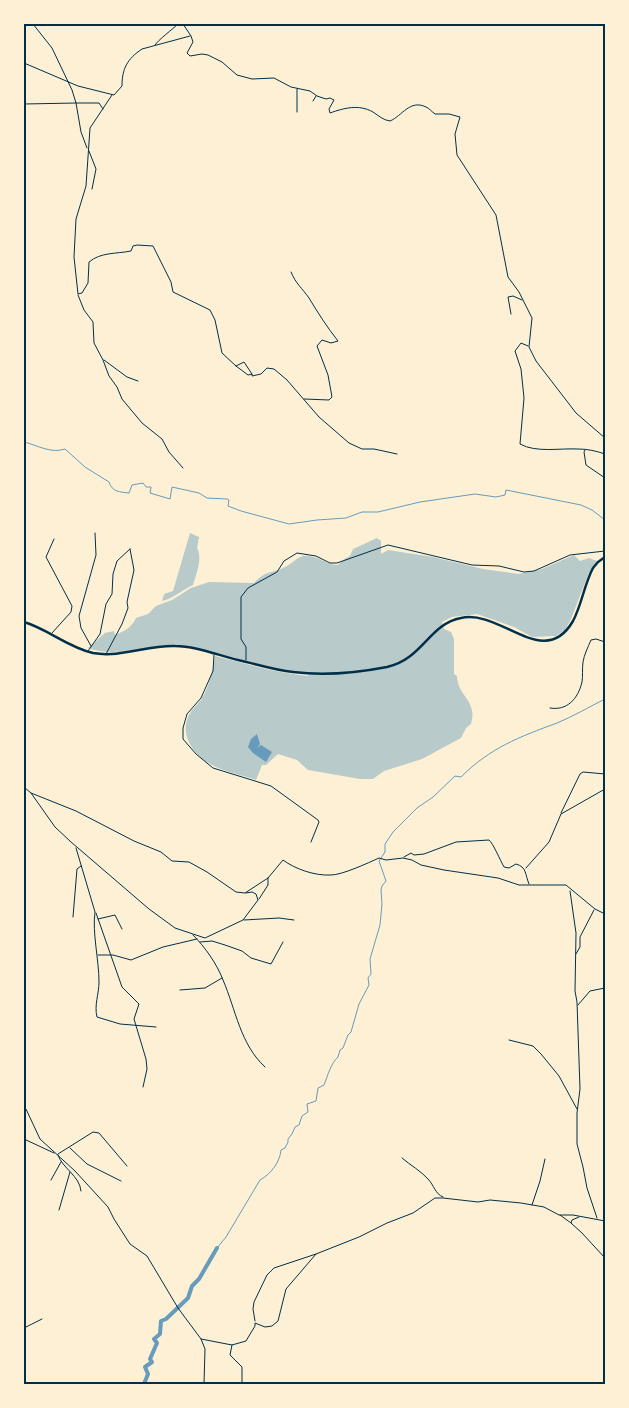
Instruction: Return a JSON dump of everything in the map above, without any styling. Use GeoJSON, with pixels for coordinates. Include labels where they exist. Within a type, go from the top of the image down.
{"type":"FeatureCollection","features":[{"type":"Feature","properties":{"kind":"main road"},"geometry":{"type":"LineString","coordinates":[[24,622],[74,647],[88,651],[106,654],[133,652],[160,646],[177,646],[284,671],[333,674],[396,664],[413,655],[444,625],[456,619],[466,617],[486,618],[532,640],[556,638],[566,631],[573,621],[592,568],[605,557]]}},
{"type":"Feature","properties":{"kind":"street"},"geometry":{"type":"LineString","coordinates":[[33,24],[52,48],[76,103],[81,132],[96,170],[92,189]]}},
{"type":"Feature","properties":{"kind":"street"},"geometry":{"type":"LineString","coordinates":[[154,46],[178,24]]}},
{"type":"Feature","properties":{"kind":"street"},"geometry":{"type":"LineString","coordinates":[[183,24],[193,42],[187,52],[190,56],[208,55],[222,62],[237,75],[252,79],[274,78],[310,91],[316,96],[326,99],[330,98],[334,100],[330,113],[355,106],[371,111],[390,121],[414,105],[427,107],[435,114],[449,114],[460,117],[455,134],[457,154],[496,215],[508,277],[519,292],[532,318],[529,347]]}},
{"type":"Feature","properties":{"kind":"street"},"geometry":{"type":"LineString","coordinates":[[183,468],[169,452],[162,438],[142,423],[122,399],[117,387],[109,376],[94,343],[93,322],[84,310],[78,294],[74,257],[76,219],[86,186],[90,128],[112,95],[114,96],[122,86],[122,72],[130,59],[142,49],[191,36]]}},
{"type":"Feature","properties":{"kind":"street"},"geometry":{"type":"LineString","coordinates":[[24,63],[78,86],[112,95]]}},
{"type":"Feature","properties":{"kind":"street"},"geometry":{"type":"LineString","coordinates":[[297,112],[298,88]]}},
{"type":"Feature","properties":{"kind":"street"},"geometry":{"type":"LineString","coordinates":[[313,101],[316,96]]}},
{"type":"Feature","properties":{"kind":"street"},"geometry":{"type":"LineString","coordinates":[[24,104],[99,103],[103,110]]}},
{"type":"Feature","properties":{"kind":"street"},"geometry":{"type":"LineString","coordinates":[[78,294],[82,293],[88,283],[90,262],[95,257],[131,251],[133,246],[137,244],[153,246],[171,282],[173,292],[210,310],[215,320],[222,353],[236,366],[248,375],[252,374],[252,376],[261,374],[267,368],[274,369],[288,380],[303,400],[334,431],[352,444],[362,448],[374,448],[397,454]]}},
{"type":"Feature","properties":{"kind":"street"},"geometry":{"type":"LineString","coordinates":[[291,272],[296,283],[308,296],[318,314],[338,341],[330,343],[322,340],[316,346],[328,376],[332,397],[330,400],[318,398],[303,400]]}},
{"type":"Feature","properties":{"kind":"street"},"geometry":{"type":"LineString","coordinates":[[511,314],[508,297],[513,296],[522,301]]}},
{"type":"Feature","properties":{"kind":"street"},"geometry":{"type":"LineString","coordinates":[[605,438],[576,413],[543,370],[529,347],[521,343],[515,351],[521,369],[524,398],[520,444],[541,449],[586,449],[605,454]]}},
{"type":"Feature","properties":{"kind":"street"},"geometry":{"type":"LineString","coordinates":[[103,360],[126,376],[138,381]]}},
{"type":"Feature","properties":{"kind":"street"},"geometry":{"type":"LineString","coordinates":[[236,366],[244,362],[252,374]]}},
{"type":"Feature","properties":{"kind":"street"},"geometry":{"type":"LineString","coordinates":[[586,449],[584,452],[586,465],[605,478]]}},
{"type":"Feature","properties":{"kind":"street"},"geometry":{"type":"LineString","coordinates":[[91,646],[81,628],[79,616],[96,555],[95,534]]}},
{"type":"Feature","properties":{"kind":"street"},"geometry":{"type":"LineString","coordinates":[[50,634],[71,612],[72,606],[46,557],[54,539]]}},
{"type":"Feature","properties":{"kind":"street"},"geometry":{"type":"LineString","coordinates":[[245,662],[246,647],[241,639],[241,597],[248,588],[277,572],[284,561],[297,552],[316,556],[330,563],[337,563],[388,545],[472,565],[499,566],[524,572],[534,571],[570,555],[605,551]]}},
{"type":"Feature","properties":{"kind":"street"},"geometry":{"type":"LineString","coordinates":[[88,651],[100,634],[106,604],[112,594],[113,574],[117,562],[130,549],[134,570],[127,602],[128,608],[106,654]]}},
{"type":"Feature","properties":{"kind":"street"},"geometry":{"type":"LineString","coordinates":[[550,708],[562,709],[568,706],[576,697],[582,683],[584,659],[592,640],[596,639],[605,642]]}},
{"type":"Feature","properties":{"kind":"street"},"geometry":{"type":"LineString","coordinates":[[214,654],[212,671],[201,698],[187,714],[183,728],[183,739],[196,754],[213,768],[271,786],[318,820],[319,822],[310,842]]}},
{"type":"Feature","properties":{"kind":"street"},"geometry":{"type":"LineString","coordinates":[[525,870],[549,842],[580,774],[583,772],[605,774]]}},
{"type":"Feature","properties":{"kind":"street"},"geometry":{"type":"LineString","coordinates":[[24,787],[31,793],[55,826],[76,847],[149,909],[175,928],[205,938],[243,920],[279,918],[294,920]]}},
{"type":"Feature","properties":{"kind":"street"},"geometry":{"type":"LineString","coordinates":[[561,814],[605,789]]}},
{"type":"Feature","properties":{"kind":"street"},"geometry":{"type":"LineString","coordinates":[[31,793],[161,852],[172,861],[189,862],[236,892],[252,892],[256,894],[258,900]]}},
{"type":"Feature","properties":{"kind":"street"},"geometry":{"type":"LineString","coordinates":[[403,858],[411,853],[414,855],[424,854],[456,842],[489,840],[492,842],[495,852],[504,867],[509,868],[516,864],[522,865],[529,885]]}},
{"type":"Feature","properties":{"kind":"street"},"geometry":{"type":"LineString","coordinates":[[76,847],[97,919],[122,987],[139,1004],[134,1020],[146,1059],[143,1087]]}},
{"type":"Feature","properties":{"kind":"street"},"geometry":{"type":"LineString","coordinates":[[245,893],[268,878],[283,860],[291,866],[333,876],[380,859],[403,858],[421,865],[498,878],[519,885],[566,885],[595,910],[605,914]]}},
{"type":"Feature","properties":{"kind":"street"},"geometry":{"type":"LineString","coordinates":[[73,917],[77,869],[81,866]]}},
{"type":"Feature","properties":{"kind":"street"},"geometry":{"type":"LineString","coordinates":[[243,920],[268,885],[268,878]]}},
{"type":"Feature","properties":{"kind":"street"},"geometry":{"type":"LineString","coordinates":[[570,889],[576,933],[575,991],[580,1089],[577,1144],[587,1188],[598,1218]]}},
{"type":"Feature","properties":{"kind":"street"},"geometry":{"type":"LineString","coordinates":[[576,954],[580,947],[580,937],[595,910]]}},
{"type":"Feature","properties":{"kind":"street"},"geometry":{"type":"LineString","coordinates":[[96,912],[94,919],[99,984],[95,1010],[97,1017],[120,1024],[156,1027]]}},
{"type":"Feature","properties":{"kind":"street"},"geometry":{"type":"LineString","coordinates":[[97,919],[115,915],[122,929]]}},
{"type":"Feature","properties":{"kind":"street"},"geometry":{"type":"LineString","coordinates":[[192,934],[209,954],[223,978],[244,1039],[255,1058],[265,1067]]}},
{"type":"Feature","properties":{"kind":"street"},"geometry":{"type":"LineString","coordinates":[[98,956],[112,956],[131,960],[162,947],[197,939]]}},
{"type":"Feature","properties":{"kind":"street"},"geometry":{"type":"LineString","coordinates":[[200,942],[212,941],[225,945],[251,958],[270,964],[283,942]]}},
{"type":"Feature","properties":{"kind":"street"},"geometry":{"type":"LineString","coordinates":[[180,990],[206,988],[223,978]]}},
{"type":"Feature","properties":{"kind":"street"},"geometry":{"type":"LineString","coordinates":[[577,1008],[581,1000],[588,993],[605,988]]}},
{"type":"Feature","properties":{"kind":"street"},"geometry":{"type":"LineString","coordinates":[[509,1040],[533,1046],[541,1054],[559,1076],[574,1106],[578,1110]]}},
{"type":"Feature","properties":{"kind":"street"},"geometry":{"type":"LineString","coordinates":[[24,1107],[40,1139],[58,1154],[108,1207],[130,1244],[147,1256],[178,1308],[201,1339],[205,1349],[204,1384]]}},
{"type":"Feature","properties":{"kind":"street"},"geometry":{"type":"LineString","coordinates":[[24,1139],[58,1154],[93,1132],[99,1133],[127,1166]]}},
{"type":"Feature","properties":{"kind":"street"},"geometry":{"type":"LineString","coordinates":[[69,1147],[87,1164],[121,1181]]}},
{"type":"Feature","properties":{"kind":"street"},"geometry":{"type":"LineString","coordinates":[[58,1154],[57,1157],[78,1182],[81,1191]]}},
{"type":"Feature","properties":{"kind":"street"},"geometry":{"type":"LineString","coordinates":[[402,1158],[427,1177],[438,1195],[443,1198]]}},
{"type":"Feature","properties":{"kind":"street"},"geometry":{"type":"LineString","coordinates":[[532,1205],[545,1159]]}},
{"type":"Feature","properties":{"kind":"street"},"geometry":{"type":"LineString","coordinates":[[51,1180],[61,1162]]}},
{"type":"Feature","properties":{"kind":"street"},"geometry":{"type":"LineString","coordinates":[[59,1210],[70,1172]]}},
{"type":"Feature","properties":{"kind":"street"},"geometry":{"type":"LineString","coordinates":[[201,1339],[232,1344],[246,1341],[255,1326],[254,1302],[267,1274],[274,1268],[359,1237],[387,1222],[413,1213],[435,1198],[478,1202],[490,1200],[544,1208],[571,1223],[605,1258]]}},
{"type":"Feature","properties":{"kind":"street"},"geometry":{"type":"LineString","coordinates":[[559,1215],[598,1218],[605,1221]]}},
{"type":"Feature","properties":{"kind":"street"},"geometry":{"type":"LineString","coordinates":[[571,1223],[572,1220],[580,1216]]}},
{"type":"Feature","properties":{"kind":"street"},"geometry":{"type":"LineString","coordinates":[[255,1323],[265,1327],[272,1326],[278,1321],[286,1290],[316,1254]]}},
{"type":"Feature","properties":{"kind":"street"},"geometry":{"type":"LineString","coordinates":[[24,1328],[42,1319]]}},
{"type":"Feature","properties":{"kind":"street"},"geometry":{"type":"LineString","coordinates":[[232,1344],[230,1355],[242,1367],[242,1384]]}},
{"type":"Feature","properties":{"kind":"shaded area"},"geometry":{"type":"Polygon","coordinates":[[[190,533],[199,537],[197,548],[199,561],[193,585],[162,601],[164,594],[173,591],[190,533]]]}},
{"type":"Feature","properties":{"kind":"shaded area"},"geometry":{"type":"Polygon","coordinates":[[[377,538],[381,541],[381,554],[388,550],[518,574],[542,569],[574,555],[580,561],[589,558],[597,561],[588,575],[565,630],[556,636],[532,637],[514,627],[477,614],[452,617],[442,622],[444,629],[451,632],[454,639],[454,674],[457,676],[459,687],[471,706],[471,724],[466,728],[461,738],[422,759],[384,771],[373,779],[360,779],[308,770],[297,760],[278,754],[266,765],[262,765],[256,780],[212,765],[199,756],[190,744],[187,737],[186,723],[190,713],[201,700],[206,690],[215,656],[285,673],[308,676],[309,674],[183,647],[159,646],[118,652],[98,651],[88,648],[105,633],[114,631],[115,635],[122,632],[130,627],[136,618],[148,614],[156,606],[172,600],[191,588],[209,582],[254,583],[265,574],[285,567],[305,556],[338,565],[350,556],[353,549],[377,538]]]}},
{"type":"Feature","properties":{"kind":"water"},"geometry":{"type":"Polygon","coordinates":[[[257,734],[260,744],[257,748],[261,745],[272,752],[266,762],[248,747],[251,739],[257,734]]]}},
{"type":"Feature","properties":{"kind":"waterway"},"geometry":{"type":"LineString","coordinates":[[24,442],[49,450],[65,449],[85,467],[109,482],[112,488],[117,491],[129,493],[132,485],[143,483],[146,487],[151,487],[150,493],[170,499],[172,487],[199,493],[207,498],[227,499],[229,500],[228,506],[289,524],[346,518],[362,512],[378,512],[420,502],[475,494],[496,497],[505,495],[506,490],[581,505],[592,510],[605,520]]}},
{"type":"Feature","properties":{"kind":"waterway"},"geometry":{"type":"LineString","coordinates":[[217,1248],[226,1237],[260,1180],[277,1163],[281,1150],[285,1148],[288,1139],[295,1127],[299,1125],[302,1116],[308,1112],[307,1104],[316,1101],[318,1088],[324,1085],[340,1050],[343,1048],[351,1032],[359,1004],[369,985],[368,978],[371,974],[370,959],[380,925],[381,890],[386,881],[379,861],[385,852],[385,844],[393,832],[417,808],[433,797],[455,776],[461,777],[494,751],[605,699]]}},
{"type":"Feature","properties":{"kind":"waterway"},"geometry":{"type":"LineString","coordinates":[[144,1384],[148,1374],[145,1367],[152,1362],[150,1359],[157,1343],[154,1339],[160,1334],[161,1321],[166,1319],[188,1298],[192,1286],[199,1279],[217,1248]]}}]}
